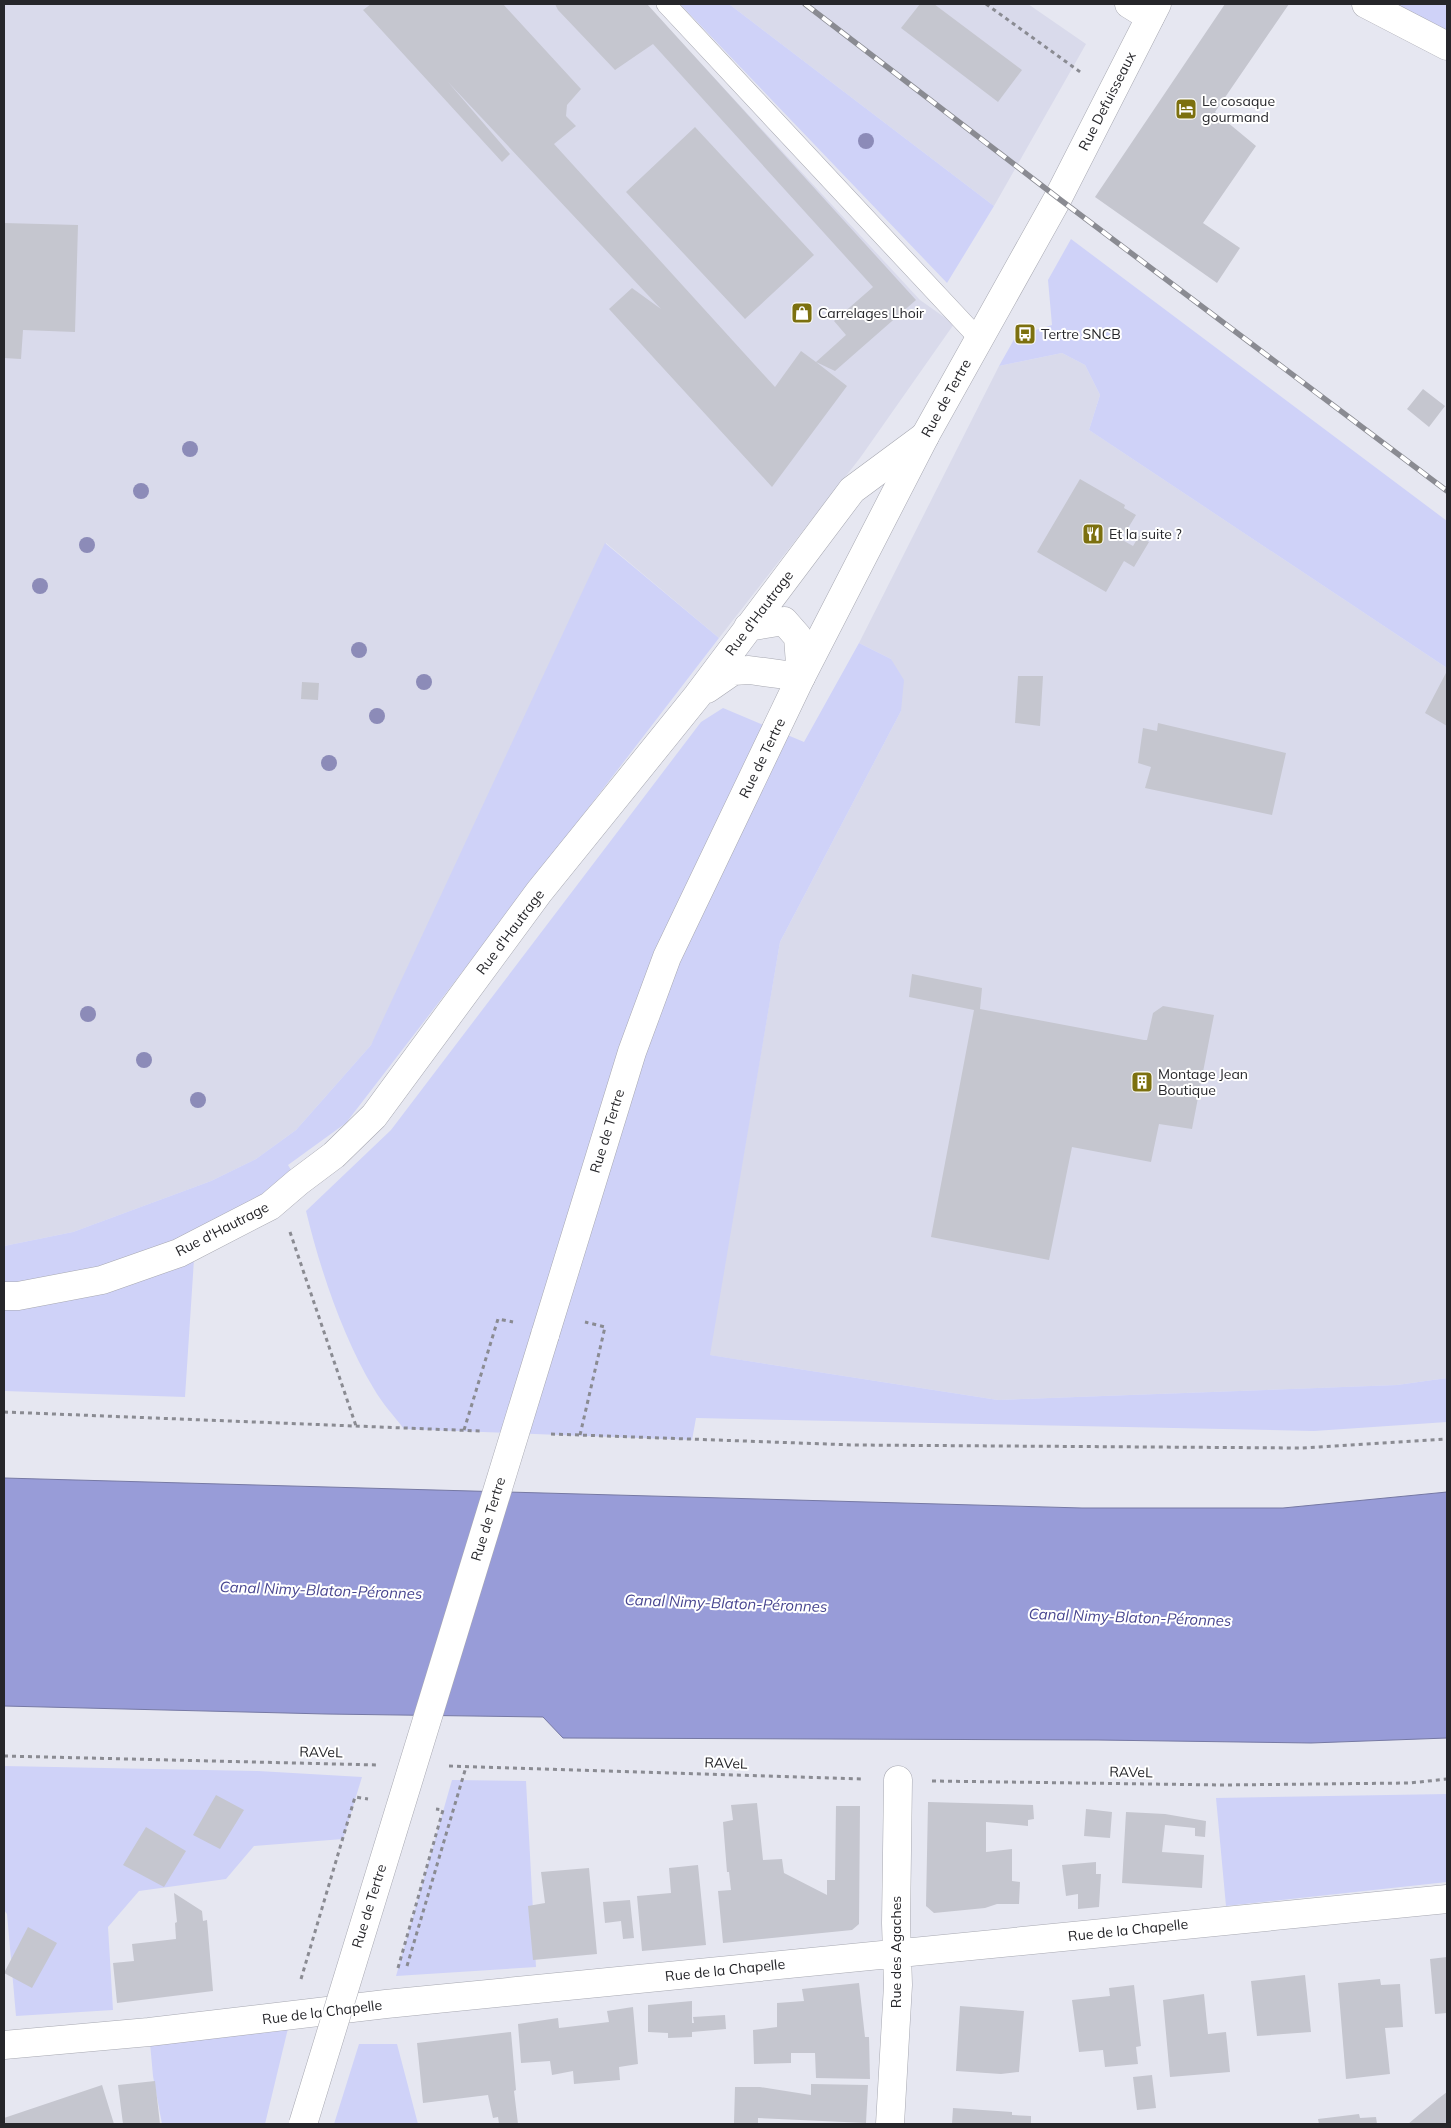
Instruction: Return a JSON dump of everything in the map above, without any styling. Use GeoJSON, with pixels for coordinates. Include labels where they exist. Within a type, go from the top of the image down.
{"type":"FeatureCollection","features":[{"type":"Feature","properties":{"kind":"street"},"geometry":{"type":"LineString","coordinates":[[1366,4],[1447,46]]}},
{"type":"Feature","properties":{"kind":"street","name":"Rue Defuisseaux"},"geometry":{"type":"LineString","coordinates":[[1058,198],[1110,94],[1145,8]]}},
{"type":"Feature","properties":{"kind":"street","name":"Rue de Tertre"},"geometry":{"type":"LineString","coordinates":[[302,2124],[629,1061],[667,956],[802,677],[925,436],[1058,198]]}},
{"type":"Feature","properties":{"kind":"street","name":"Rue d'Hautrage"},"geometry":{"type":"LineString","coordinates":[[4,1296],[18,1296],[102,1280],[178,1253],[270,1206],[334,1156],[374,1116],[539,892],[698,695],[852,490],[925,436]]}},
{"type":"Feature","properties":{"kind":"street"},"geometry":{"type":"LineString","coordinates":[[698,695],[733,671],[750,670],[802,677],[798,637],[784,621],[748,628]]}},
{"type":"Feature","properties":{"kind":"street","name":"Rue des Agaches"},"geometry":{"type":"LineString","coordinates":[[890,2124],[898,1984],[898,1780]]}},
{"type":"Feature","properties":{"kind":"street","name":"Rue de la Chapelle"},"geometry":{"type":"LineString","coordinates":[[4,2045],[149,2032],[386,2004],[1447,1899]]}},
{"type":"Feature","properties":{"kind":"lane"},"geometry":{"type":"LineString","coordinates":[[666,4],[979,339]]}},
{"type":"Feature","properties":{"kind":"path"},"geometry":{"type":"LineString","coordinates":[[986,4],[1110,94]]}},
{"type":"Feature","properties":{"kind":"path"},"geometry":{"type":"LineString","coordinates":[[279,1198],[356,1426]]}},
{"type":"Feature","properties":{"kind":"path"},"geometry":{"type":"LineString","coordinates":[[464,1430],[498,1319]]}},
{"type":"Feature","properties":{"kind":"path"},"geometry":{"type":"LineString","coordinates":[[580,1435],[605,1327]]}},
{"type":"Feature","properties":{"kind":"path"},"geometry":{"type":"LineString","coordinates":[[4,1412],[483,1431]]}},
{"type":"Feature","properties":{"kind":"path"},"geometry":{"type":"LineString","coordinates":[[542,1434],[854,1445],[1301,1448],[1447,1439]]}},
{"type":"Feature","properties":{"kind":"path","name":"RAVeL"},"geometry":{"type":"LineString","coordinates":[[4,1756],[387,1765]]}},
{"type":"Feature","properties":{"kind":"path","name":"RAVeL"},"geometry":{"type":"LineString","coordinates":[[446,1766],[898,1780],[1223,1785],[1410,1783],[1447,1779]]}},
{"type":"Feature","properties":{"kind":"path"},"geometry":{"type":"LineString","coordinates":[[396,1976],[404,1976],[466,1767]]}},
{"type":"Feature","properties":{"kind":"path"},"geometry":{"type":"LineString","coordinates":[[291,2016],[355,1797]]}},
{"type":"Feature","properties":{"kind":"path"},"geometry":{"type":"LineString","coordinates":[[386,2004],[396,1976],[443,1810]]}},
{"type":"Feature","properties":{"kind":"shaded area"},"geometry":{"type":"Polygon","coordinates":[[[4,4],[646,4],[920,300],[954,324],[860,458],[719,638],[606,543],[419,960],[371,1045],[296,1130],[256,1159],[211,1181],[73,1232],[4,1246],[4,4]]]}},
{"type":"Feature","properties":{"kind":"shaded area"},"geometry":{"type":"Polygon","coordinates":[[[680,4],[729,4],[994,206],[947,283],[680,4]]]}},
{"type":"Feature","properties":{"kind":"shaded area"},"geometry":{"type":"Polygon","coordinates":[[[729,4],[1028,4],[1086,44],[994,206],[729,4]]]}},
{"type":"Feature","properties":{"kind":"shaded area"},"geometry":{"type":"Polygon","coordinates":[[[1386,4],[1447,4],[1447,31],[1445,35],[1386,4]]]}},
{"type":"Feature","properties":{"kind":"shaded area"},"geometry":{"type":"Polygon","coordinates":[[[1071,239],[1447,521],[1447,668],[1089,430],[1100,395],[1085,365],[1062,353],[999,366],[1016,336],[1052,325],[1048,280],[1071,239]]]}},
{"type":"Feature","properties":{"kind":"shaded area"},"geometry":{"type":"Polygon","coordinates":[[[1062,353],[1085,365],[1100,395],[1089,430],[1447,668],[1447,1378],[1397,1385],[998,1400],[709,1355],[780,942],[901,711],[891,659],[859,643],[999,366],[1062,353]]]}},
{"type":"Feature","properties":{"kind":"shaded area"},"geometry":{"type":"Polygon","coordinates":[[[605,543],[719,638],[346,1123],[288,1165],[298,1182],[195,1244],[185,1397],[4,1391],[4,1246],[73,1232],[211,1181],[256,1159],[296,1130],[371,1045],[605,543]]]}},
{"type":"Feature","properties":{"kind":"shaded area"},"geometry":{"type":"Polygon","coordinates":[[[859,643],[891,659],[904,680],[901,711],[780,942],[710,1355],[998,1400],[1397,1385],[1447,1378],[1447,1422],[1314,1431],[696,1418],[692,1440],[404,1429],[384,1404],[363,1369],[343,1326],[325,1279],[306,1211],[391,1130],[701,722],[723,708],[804,742],[859,643]]]}},
{"type":"Feature","properties":{"kind":"shaded area"},"geometry":{"type":"Polygon","coordinates":[[[4,1766],[258,1771],[362,1777],[343,1839],[254,1846],[226,1879],[139,1891],[108,1927],[113,2010],[16,2016],[7,1914],[4,1910],[4,1766]]]}},
{"type":"Feature","properties":{"kind":"shaded area"},"geometry":{"type":"Polygon","coordinates":[[[452,1780],[526,1781],[536,1967],[396,1976],[452,1780]]]}},
{"type":"Feature","properties":{"kind":"shaded area"},"geometry":{"type":"Polygon","coordinates":[[[1447,1794],[1447,1882],[1226,1906],[1216,1798],[1447,1794]]]}},
{"type":"Feature","properties":{"kind":"shaded area"},"geometry":{"type":"Polygon","coordinates":[[[291,2016],[265,2124],[162,2124],[153,2076],[149,2032],[291,2016]]]}},
{"type":"Feature","properties":{"kind":"shaded area"},"geometry":{"type":"Polygon","coordinates":[[[359,2044],[397,2044],[418,2124],[334,2124],[359,2044]]]}},
{"type":"Feature","properties":{"kind":"water","name":"Canal Nimy-Blaton-Péronnes"},"geometry":{"type":"Polygon","coordinates":[[[4,1478],[1082,1508],[1283,1508],[1447,1492],[1447,1738],[1311,1743],[1098,1740],[563,1738],[543,1717],[4,1706],[4,1478]]]}},
{"type":"Feature","properties":{"kind":"building"},"geometry":{"type":"Polygon","coordinates":[[[371,4],[503,4],[581,89],[567,105],[566,116],[576,126],[554,144],[775,387],[801,351],[847,386],[772,487],[609,309],[632,288],[661,309],[448,82],[510,154],[502,162],[363,10],[371,4]]]}},
{"type":"Feature","properties":{"kind":"building"},"geometry":{"type":"Polygon","coordinates":[[[555,4],[647,4],[916,300],[835,371],[816,362],[846,335],[834,321],[873,287],[653,44],[615,70],[558,10],[555,4]]]}},
{"type":"Feature","properties":{"kind":"building"},"geometry":{"type":"Polygon","coordinates":[[[920,4],[934,4],[1022,70],[998,102],[901,28],[920,4]]]}},
{"type":"Feature","properties":{"kind":"building"},"geometry":{"type":"Polygon","coordinates":[[[1225,4],[1289,4],[1215,112],[1256,146],[1203,223],[1240,248],[1217,283],[1095,197],[1225,4]]]}},
{"type":"Feature","properties":{"kind":"building"},"geometry":{"type":"Polygon","coordinates":[[[695,127],[814,255],[745,319],[626,192],[695,127]]]}},
{"type":"Feature","properties":{"kind":"building"},"geometry":{"type":"Polygon","coordinates":[[[4,223],[78,225],[75,332],[23,330],[21,359],[4,358],[4,223]]]}},
{"type":"Feature","properties":{"kind":"building"},"geometry":{"type":"Polygon","coordinates":[[[1423,389],[1445,406],[1429,427],[1407,409],[1423,389]]]}},
{"type":"Feature","properties":{"kind":"building"},"geometry":{"type":"Polygon","coordinates":[[[1080,479],[1125,505],[1124,508],[1136,515],[1125,533],[1113,527],[1110,533],[1133,546],[1139,536],[1149,542],[1134,567],[1124,561],[1106,592],[1037,552],[1080,479]]]}},
{"type":"Feature","properties":{"kind":"building"},"geometry":{"type":"Polygon","coordinates":[[[1447,671],[1447,726],[1425,713],[1447,671]]]}},
{"type":"Feature","properties":{"kind":"building"},"geometry":{"type":"Polygon","coordinates":[[[1018,676],[1043,676],[1040,726],[1015,723],[1018,676]]]}},
{"type":"Feature","properties":{"kind":"building"},"geometry":{"type":"Polygon","coordinates":[[[302,682],[319,683],[318,700],[301,699],[302,682]]]}},
{"type":"Feature","properties":{"kind":"building"},"geometry":{"type":"Polygon","coordinates":[[[1158,723],[1286,753],[1272,815],[1145,788],[1151,767],[1138,763],[1143,728],[1157,731],[1158,723]]]}},
{"type":"Feature","properties":{"kind":"building"},"geometry":{"type":"Polygon","coordinates":[[[912,974],[982,988],[980,1009],[1144,1040],[1147,1040],[1153,1013],[1163,1006],[1214,1015],[1192,1129],[1159,1124],[1151,1162],[1072,1147],[1049,1260],[931,1237],[974,1010],[909,997],[912,974]]]}},
{"type":"Feature","properties":{"kind":"building"},"geometry":{"type":"Polygon","coordinates":[[[216,1795],[244,1810],[220,1849],[193,1835],[216,1795]]]}},
{"type":"Feature","properties":{"kind":"building"},"geometry":{"type":"Polygon","coordinates":[[[928,1802],[1033,1805],[1034,1819],[1028,1820],[1028,1826],[986,1822],[986,1852],[1012,1849],[1012,1881],[1020,1882],[1019,1904],[997,1904],[985,1908],[934,1913],[926,1906],[928,1802]]]}},
{"type":"Feature","properties":{"kind":"building"},"geometry":{"type":"Polygon","coordinates":[[[757,1803],[763,1860],[782,1859],[784,1873],[827,1895],[827,1880],[835,1880],[836,1806],[860,1806],[859,1924],[852,1930],[723,1943],[718,1891],[731,1890],[729,1872],[727,1872],[723,1822],[733,1820],[731,1805],[757,1803]]]}},
{"type":"Feature","properties":{"kind":"building"},"geometry":{"type":"Polygon","coordinates":[[[1086,1809],[1112,1812],[1110,1838],[1084,1836],[1086,1809]]]}},
{"type":"Feature","properties":{"kind":"building"},"geometry":{"type":"Polygon","coordinates":[[[1126,1812],[1165,1814],[1206,1821],[1205,1837],[1195,1836],[1195,1828],[1165,1825],[1162,1852],[1204,1855],[1202,1888],[1122,1883],[1126,1812]]]}},
{"type":"Feature","properties":{"kind":"building"},"geometry":{"type":"Polygon","coordinates":[[[146,1827],[186,1851],[164,1887],[123,1865],[146,1827]]]}},
{"type":"Feature","properties":{"kind":"building"},"geometry":{"type":"Polygon","coordinates":[[[1096,1862],[1096,1874],[1101,1874],[1099,1907],[1078,1909],[1078,1894],[1066,1896],[1062,1865],[1096,1862]]]}},
{"type":"Feature","properties":{"kind":"building"},"geometry":{"type":"Polygon","coordinates":[[[698,1865],[706,1945],[642,1951],[637,1896],[671,1893],[669,1868],[698,1865]]]}},
{"type":"Feature","properties":{"kind":"building"},"geometry":{"type":"Polygon","coordinates":[[[589,1868],[597,1954],[533,1960],[528,1906],[545,1903],[541,1872],[589,1868]]]}},
{"type":"Feature","properties":{"kind":"building"},"geometry":{"type":"Polygon","coordinates":[[[174,1893],[202,1911],[203,1921],[207,1920],[213,1991],[117,2003],[113,1963],[134,1961],[132,1944],[176,1939],[175,1923],[177,1922],[174,1893]]]}},
{"type":"Feature","properties":{"kind":"building"},"geometry":{"type":"Polygon","coordinates":[[[630,1900],[634,1938],[623,1939],[621,1921],[605,1923],[603,1902],[630,1900]]]}},
{"type":"Feature","properties":{"kind":"building"},"geometry":{"type":"Polygon","coordinates":[[[28,1927],[57,1943],[32,1988],[4,1973],[28,1927]]]}},
{"type":"Feature","properties":{"kind":"building"},"geometry":{"type":"Polygon","coordinates":[[[1447,1957],[1447,2013],[1435,2014],[1430,1959],[1447,1957]]]}},
{"type":"Feature","properties":{"kind":"building"},"geometry":{"type":"Polygon","coordinates":[[[1305,1975],[1311,2032],[1257,2036],[1251,1981],[1305,1975]]]}},
{"type":"Feature","properties":{"kind":"building"},"geometry":{"type":"Polygon","coordinates":[[[1380,1979],[1381,1985],[1400,1984],[1403,2027],[1385,2028],[1390,2074],[1346,2079],[1338,1983],[1380,1979]]]}},
{"type":"Feature","properties":{"kind":"building"},"geometry":{"type":"Polygon","coordinates":[[[859,1983],[865,2037],[869,2037],[870,2079],[816,2078],[815,2053],[791,2053],[791,2063],[754,2064],[753,2030],[777,2027],[777,2003],[804,2001],[802,1989],[859,1983]]]}},
{"type":"Feature","properties":{"kind":"building"},"geometry":{"type":"Polygon","coordinates":[[[1134,1985],[1141,2046],[1136,2047],[1138,2064],[1105,2067],[1103,2050],[1079,2052],[1072,2000],[1110,1996],[1109,1988],[1134,1985]]]}},
{"type":"Feature","properties":{"kind":"building"},"geometry":{"type":"Polygon","coordinates":[[[1204,1994],[1208,2034],[1226,2032],[1230,2072],[1170,2077],[1163,2000],[1204,1994]]]}},
{"type":"Feature","properties":{"kind":"building"},"geometry":{"type":"Polygon","coordinates":[[[692,2001],[692,2023],[694,2023],[693,2017],[725,2015],[726,2029],[692,2032],[692,2037],[668,2038],[668,2033],[648,2032],[648,2005],[692,2001]]]}},
{"type":"Feature","properties":{"kind":"building"},"geometry":{"type":"Polygon","coordinates":[[[960,2006],[1024,2011],[1019,2072],[1001,2074],[956,2071],[960,2006]]]}},
{"type":"Feature","properties":{"kind":"building"},"geometry":{"type":"Polygon","coordinates":[[[633,2007],[638,2064],[619,2067],[620,2080],[574,2084],[573,2071],[552,2075],[550,2061],[521,2063],[518,2024],[558,2018],[559,2028],[609,2022],[607,2011],[633,2007]]]}},
{"type":"Feature","properties":{"kind":"building"},"geometry":{"type":"Polygon","coordinates":[[[511,2032],[518,2124],[499,2124],[498,2117],[493,2118],[488,2095],[423,2103],[417,2043],[511,2032]]]}},
{"type":"Feature","properties":{"kind":"building"},"geometry":{"type":"Polygon","coordinates":[[[1152,2075],[1156,2108],[1137,2110],[1133,2077],[1152,2075]]]}},
{"type":"Feature","properties":{"kind":"building"},"geometry":{"type":"Polygon","coordinates":[[[155,2081],[160,2124],[123,2124],[118,2085],[155,2081]]]}},
{"type":"Feature","properties":{"kind":"building"},"geometry":{"type":"Polygon","coordinates":[[[811,2084],[868,2085],[866,2123],[758,2118],[758,2124],[734,2123],[735,2087],[760,2087],[811,2095],[811,2084]]]}},
{"type":"Feature","properties":{"kind":"building"},"geometry":{"type":"Polygon","coordinates":[[[102,2085],[114,2124],[4,2124],[4,2118],[102,2085]]]}},
{"type":"Feature","properties":{"kind":"building"},"geometry":{"type":"Polygon","coordinates":[[[1447,2092],[1447,2124],[1408,2124],[1439,2098],[1447,2092]]]}},
{"type":"Feature","properties":{"kind":"building"},"geometry":{"type":"Polygon","coordinates":[[[953,2108],[1012,2112],[1012,2115],[1031,2116],[1031,2124],[952,2124],[953,2108]]]}},
{"type":"Feature","properties":{"kind":"building"},"geometry":{"type":"Polygon","coordinates":[[[1359,2114],[1360,2118],[1376,2117],[1377,2124],[1319,2124],[1318,2119],[1359,2114]]]}},
{"type":"Feature","properties":{"kind":"railway"},"geometry":{"type":"LineString","coordinates":[[805,4],[1058,198],[1447,491]]}},
{"type":"Feature","properties":{"kind":"place","name":"Le cosaque gourmand"},"geometry":{"type":"Point","coordinates":[1186,109]}},
{"type":"Feature","properties":{"kind":"place","name":"Carrelages Lhoir"},"geometry":{"type":"Point","coordinates":[802,313]}},
{"type":"Feature","properties":{"kind":"place","name":"Tertre SNCB"},"geometry":{"type":"Point","coordinates":[1025,334]}},
{"type":"Feature","properties":{"kind":"place","name":"Et la suite ?"},"geometry":{"type":"Point","coordinates":[1093,534]}},
{"type":"Feature","properties":{"kind":"place","name":"Montage Jean Boutique"},"geometry":{"type":"Point","coordinates":[1142,1082]}}]}
